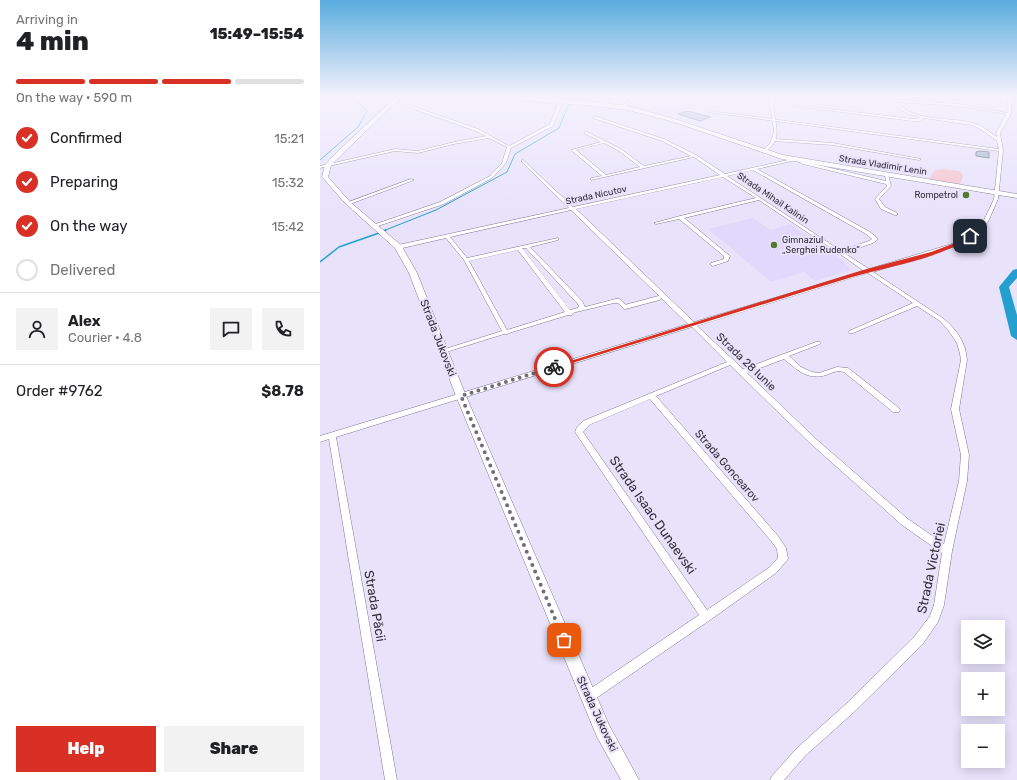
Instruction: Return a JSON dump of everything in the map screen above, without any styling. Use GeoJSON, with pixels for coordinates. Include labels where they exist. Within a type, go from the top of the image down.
{"type":"FeatureCollection","features":[{"type":"Feature","properties":{"kind":"main road"},"geometry":{"type":"LineString","coordinates":[[328,165],[363,131]]}},
{"type":"Feature","properties":{"kind":"main road","name":"Strada Vladimir Lenin"},"geometry":{"type":"LineString","coordinates":[[706,131],[765,151],[797,159],[1017,196]]}},
{"type":"Feature","properties":{"kind":"main road","name":"Strada Jukovski"},"geometry":{"type":"LineString","coordinates":[[328,165],[326,174],[327,180],[348,203],[398,247],[413,273],[461,396],[588,697],[603,731],[630,780]]}},
{"type":"Feature","properties":{"kind":"street"},"geometry":{"type":"LineString","coordinates":[[479,131],[509,147]]}},
{"type":"Feature","properties":{"kind":"street"},"geometry":{"type":"LineString","coordinates":[[379,230],[442,203],[491,177],[504,163],[509,147],[539,131]]}},
{"type":"Feature","properties":{"kind":"street","name":"Strada Mihail Kalinin"},"geometry":{"type":"LineString","coordinates":[[637,131],[663,140],[695,156],[950,327],[963,348]]}},
{"type":"Feature","properties":{"kind":"street"},"geometry":{"type":"LineString","coordinates":[[765,151],[774,140],[777,131]]}},
{"type":"Feature","properties":{"kind":"street"},"geometry":{"type":"LineString","coordinates":[[860,131],[1001,150]]}},
{"type":"Feature","properties":{"kind":"street"},"geometry":{"type":"LineString","coordinates":[[984,131],[999,140]]}},
{"type":"Feature","properties":{"kind":"street"},"geometry":{"type":"LineString","coordinates":[[320,440],[865,271],[933,253],[962,241],[989,216],[997,193],[1001,150],[999,131]]}},
{"type":"Feature","properties":{"kind":"street"},"geometry":{"type":"LineString","coordinates":[[586,132],[605,142],[643,167]]}},
{"type":"Feature","properties":{"kind":"street"},"geometry":{"type":"LineString","coordinates":[[320,167],[395,150],[421,152],[448,144],[489,137]]}},
{"type":"Feature","properties":{"kind":"street"},"geometry":{"type":"LineString","coordinates":[[774,140],[833,144],[919,158]]}},
{"type":"Feature","properties":{"kind":"street"},"geometry":{"type":"LineString","coordinates":[[605,142],[573,150],[605,176]]}},
{"type":"Feature","properties":{"kind":"street"},"geometry":{"type":"LineString","coordinates":[[592,179],[695,156]]}},
{"type":"Feature","properties":{"kind":"street"},"geometry":{"type":"LineString","coordinates":[[797,159],[804,163],[889,183]]}},
{"type":"Feature","properties":{"kind":"street","name":"Strada Nicutov"},"geometry":{"type":"LineString","coordinates":[[398,247],[797,159]]}},
{"type":"Feature","properties":{"kind":"street","name":"Strada 28 Iunie"},"geometry":{"type":"LineString","coordinates":[[523,161],[813,441],[905,522],[947,551]]}},
{"type":"Feature","properties":{"kind":"street"},"geometry":{"type":"LineString","coordinates":[[754,169],[868,233],[874,239],[871,242],[839,253]]}},
{"type":"Feature","properties":{"kind":"street"},"geometry":{"type":"LineString","coordinates":[[887,175],[889,183],[887,189],[877,199],[883,208],[895,214]]}},
{"type":"Feature","properties":{"kind":"street"},"geometry":{"type":"LineString","coordinates":[[348,203],[412,180]]}},
{"type":"Feature","properties":{"kind":"street"},"geometry":{"type":"LineString","coordinates":[[656,223],[758,199]]}},
{"type":"Feature","properties":{"kind":"street"},"geometry":{"type":"LineString","coordinates":[[680,217],[727,256],[726,260],[713,264]]}},
{"type":"Feature","properties":{"kind":"street"},"geometry":{"type":"LineString","coordinates":[[447,236],[466,260],[506,333]]}},
{"type":"Feature","properties":{"kind":"street"},"geometry":{"type":"LineString","coordinates":[[466,260],[556,239]]}},
{"type":"Feature","properties":{"kind":"street"},"geometry":{"type":"LineString","coordinates":[[527,246],[582,306],[577,311]]}},
{"type":"Feature","properties":{"kind":"street"},"geometry":{"type":"LineString","coordinates":[[519,248],[570,314]]}},
{"type":"Feature","properties":{"kind":"street"},"geometry":{"type":"LineString","coordinates":[[444,351],[577,311],[616,301],[625,307],[659,298]]}},
{"type":"Feature","properties":{"kind":"street"},"geometry":{"type":"LineString","coordinates":[[851,332],[916,304]]}},
{"type":"Feature","properties":{"kind":"street"},"geometry":{"type":"LineString","coordinates":[[743,372],[818,343]]}},
{"type":"Feature","properties":{"kind":"street","name":"Strada Victoriei"},"geometry":{"type":"LineString","coordinates":[[776,780],[801,752],[855,704],[927,631],[939,605],[947,551],[963,481],[965,455],[955,409],[964,360],[963,348]]}},
{"type":"Feature","properties":{"kind":"street"},"geometry":{"type":"LineString","coordinates":[[785,356],[808,374],[820,375],[832,369],[839,368],[846,370],[896,410]]}},
{"type":"Feature","properties":{"kind":"street"},"geometry":{"type":"LineString","coordinates":[[652,396],[732,362]]}},
{"type":"Feature","properties":{"kind":"street","name":"Strada Isaac Dunaevski"},"geometry":{"type":"LineString","coordinates":[[652,396],[586,423],[580,428],[582,437],[706,617]]}},
{"type":"Feature","properties":{"kind":"street","name":"Strada Goncearov"},"geometry":{"type":"LineString","coordinates":[[652,396],[775,540],[782,553],[783,559],[773,570],[706,617]]}},
{"type":"Feature","properties":{"kind":"street","name":"Strada Păcii"},"geometry":{"type":"LineString","coordinates":[[332,436],[391,780]]}},
{"type":"Feature","properties":{"kind":"street"},"geometry":{"type":"LineString","coordinates":[[588,697],[706,617]]}},
{"type":"Feature","properties":{"kind":"shaded area"},"geometry":{"type":"Polygon","coordinates":[[[941,169],[960,171],[963,176],[960,184],[929,179],[935,170],[941,169]]]}},
{"type":"Feature","properties":{"kind":"shaded area","name":"Gimnaziul „Serghei Rudenko“"},"geometry":{"type":"Polygon","coordinates":[[[753,218],[771,230],[790,224],[843,261],[850,270],[815,281],[804,272],[771,282],[708,229],[753,218]]]}},
{"type":"Feature","properties":{"kind":"building"},"geometry":{"type":"Polygon","coordinates":[[[976,152],[989,152],[989,158],[976,156],[976,152]]]}},
{"type":"Feature","properties":{"kind":"waterway"},"geometry":{"type":"LineString","coordinates":[[320,160],[353,131]]}},
{"type":"Feature","properties":{"kind":"waterway"},"geometry":{"type":"LineString","coordinates":[[386,230],[383,231],[436,210],[507,172],[515,154],[553,131]]}},
{"type":"Feature","properties":{"kind":"waterway"},"geometry":{"type":"LineString","coordinates":[[320,262],[339,247],[379,233]]}},
{"type":"Feature","properties":{"kind":"waterway"},"geometry":{"type":"LineString","coordinates":[[1017,272],[1004,287],[1017,336]]}},
{"type":"Feature","properties":{"kind":"way so far"},"geometry":{"type":"LineString","coordinates":[[554,367],[461,396],[564,640]]}},
{"type":"Feature","properties":{"kind":"place","name":"Rompetrol"},"geometry":{"type":"Point","coordinates":[966,195]}},
{"type":"Feature","properties":{"kind":"place","name":"Gimnaziul „Serghei Rudenko“"},"geometry":{"type":"Point","coordinates":[774,245]}},
{"type":"Feature","properties":{"kind":"route"},"geometry":{"type":"LineString","coordinates":[[554,367],[865,271],[933,253],[957,244],[970,236]]}}]}
